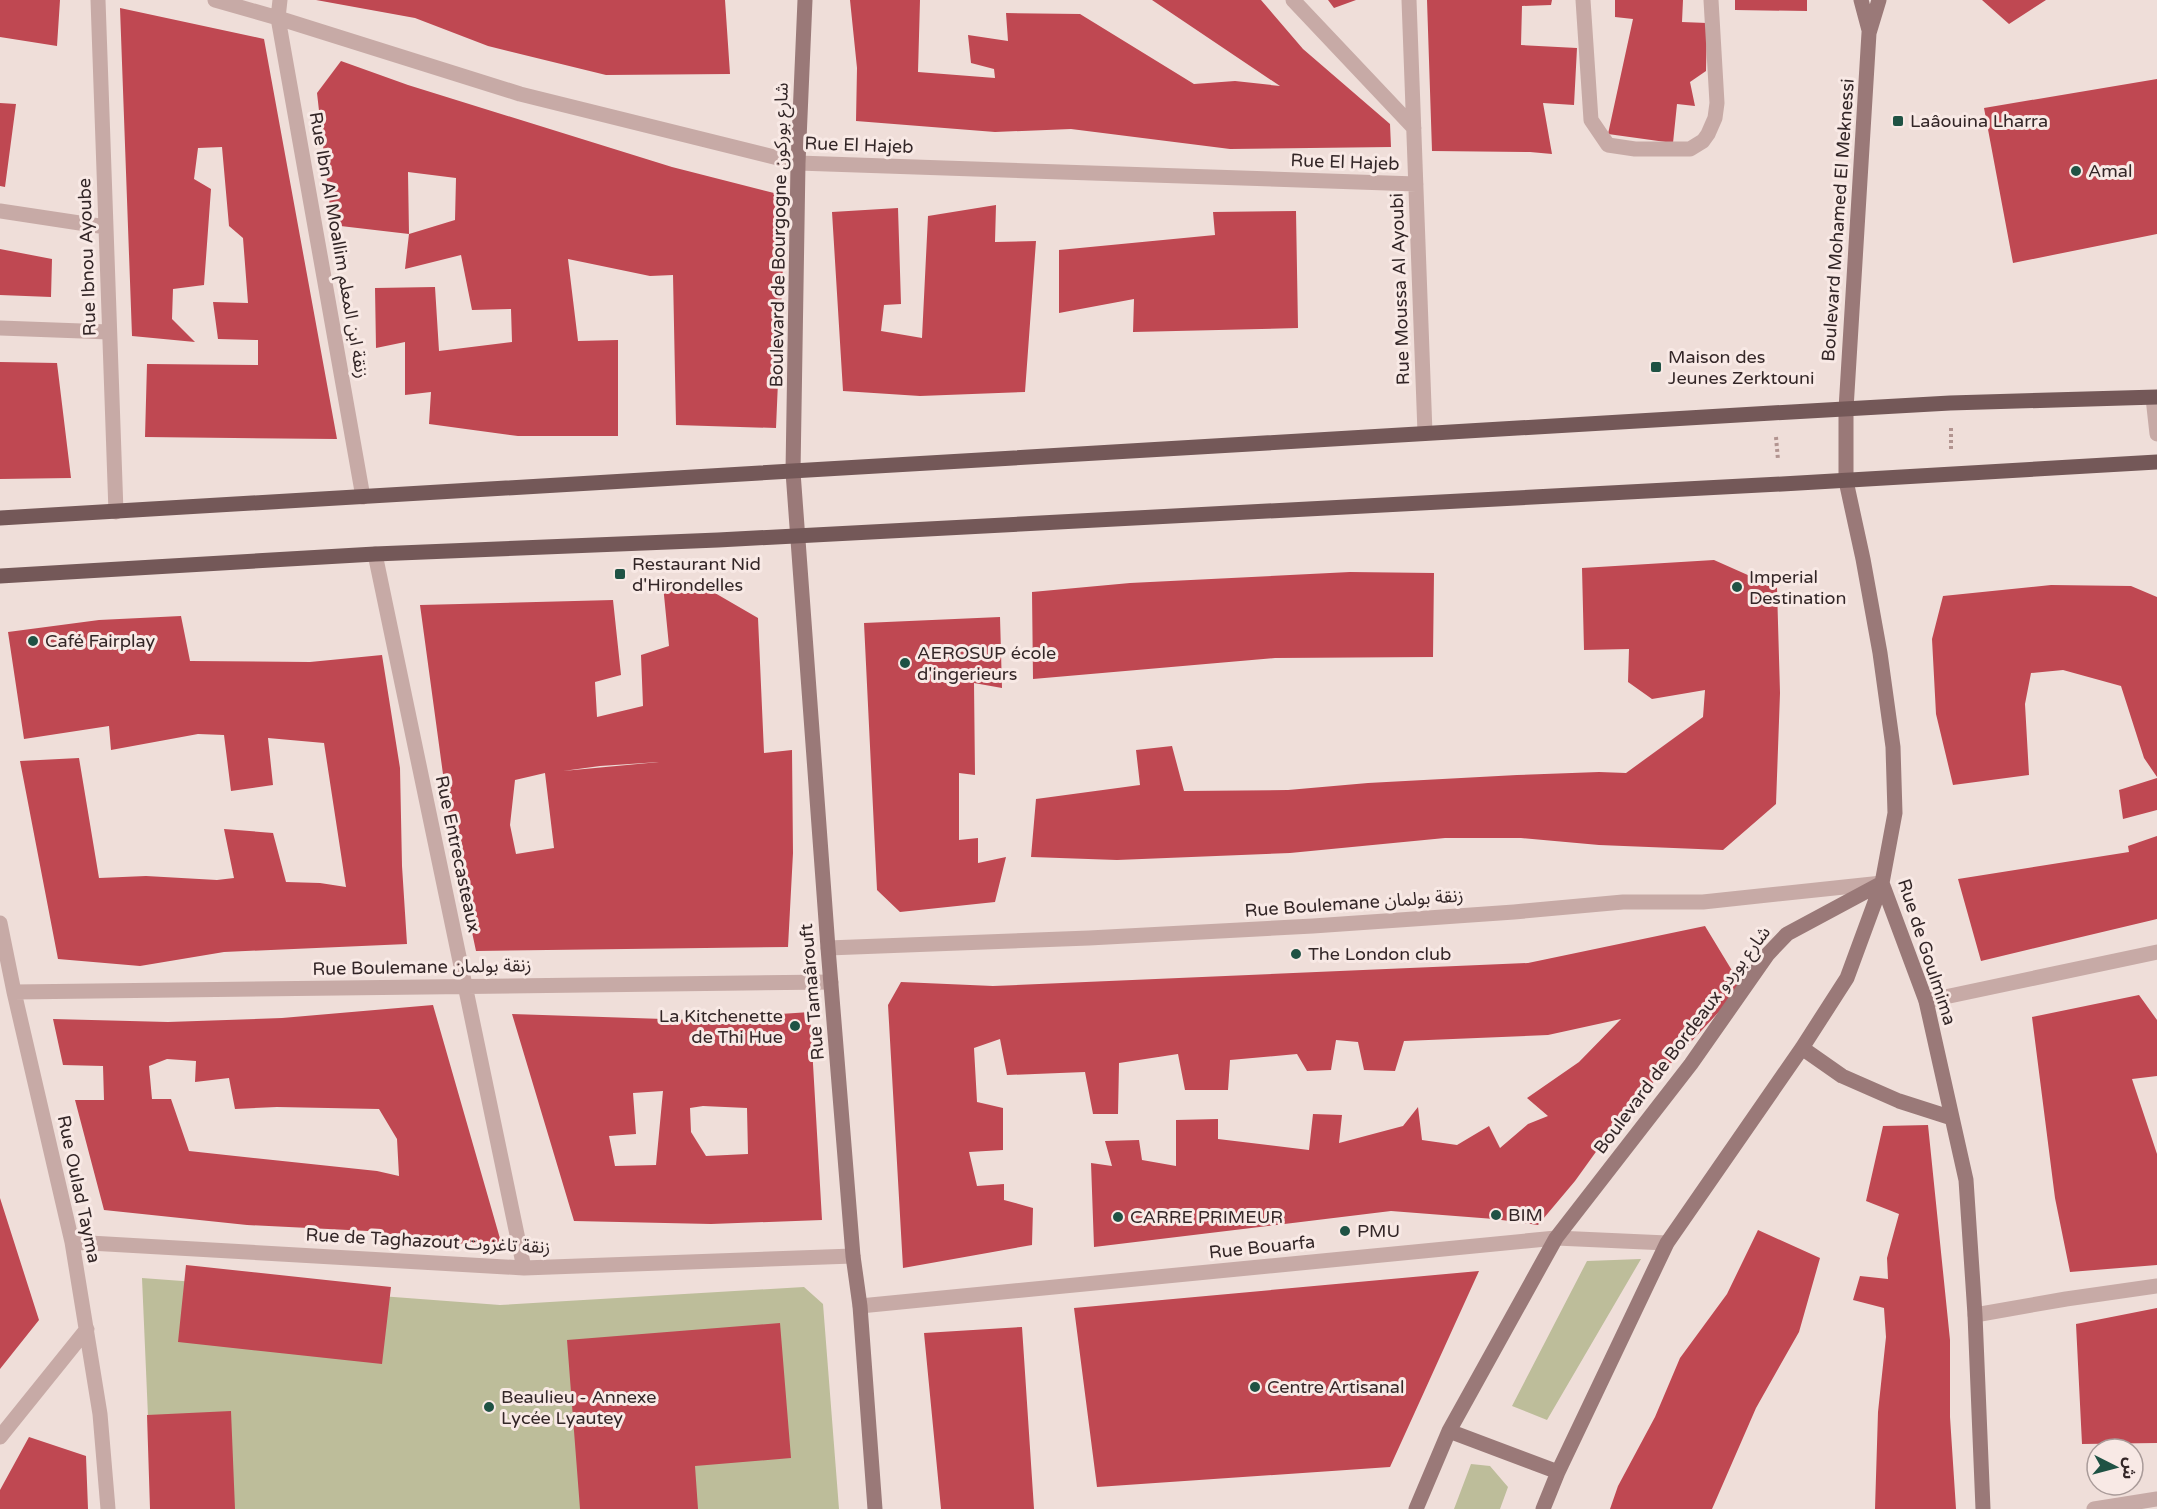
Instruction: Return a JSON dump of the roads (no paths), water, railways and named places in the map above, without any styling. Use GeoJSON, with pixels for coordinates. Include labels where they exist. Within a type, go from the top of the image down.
{"type":"FeatureCollection","features":[{"type":"Feature","properties":{"kind":"main road","name":"Boulevard de Bourgogne شارع بوركون"},"geometry":{"type":"LineString","coordinates":[[793,472],[798,163],[805,0]]}},
{"type":"Feature","properties":{"kind":"main road","name":"Boulevard Mohamed El Meknessi"},"geometry":{"type":"LineString","coordinates":[[1861,0],[1869,33]]}},
{"type":"Feature","properties":{"kind":"main road","name":"Boulevard Mohamed El Meknessi"},"geometry":{"type":"LineString","coordinates":[[1846,409],[1869,33],[1879,0]]}},
{"type":"Feature","properties":{"kind":"main road"},"geometry":{"type":"LineString","coordinates":[[0,518],[1950,403],[2155,398]]}},
{"type":"Feature","properties":{"kind":"main road","name":"Rue de Goulmima"},"geometry":{"type":"LineString","coordinates":[[1846,409],[1846,481],[1865,571],[1893,747],[1895,813],[1882,883],[1926,1001],[1966,1180],[1975,1316],[1983,1509]]}},
{"type":"Feature","properties":{"kind":"main road"},"geometry":{"type":"LineString","coordinates":[[0,576],[375,554],[797,535],[1846,481],[2157,462]]}},
{"type":"Feature","properties":{"kind":"main road","name":"Rue Tamaârouft"},"geometry":{"type":"LineString","coordinates":[[793,472],[828,948],[853,1256],[860,1306],[874,1509]]}},
{"type":"Feature","properties":{"kind":"main road"},"geometry":{"type":"LineString","coordinates":[[1542,1509],[1667,1243],[1802,1048],[1847,978],[1882,883]]}},
{"type":"Feature","properties":{"kind":"main road","name":"Boulevard de Bordeaux شارع بوردو"},"geometry":{"type":"LineString","coordinates":[[1416,1509],[1449,1431],[1556,1238],[1691,1064],[1768,954],[1787,934],[1882,883]]}},
{"type":"Feature","properties":{"kind":"main road"},"geometry":{"type":"LineString","coordinates":[[1802,1048],[1842,1076],[1899,1101],[1952,1118]]}},
{"type":"Feature","properties":{"kind":"main road"},"geometry":{"type":"LineString","coordinates":[[1449,1431],[1558,1472]]}},
{"type":"Feature","properties":{"kind":"street","name":"Rue Ibnou Ayoube"},"geometry":{"type":"LineString","coordinates":[[98,0],[116,512]]}},
{"type":"Feature","properties":{"kind":"street","name":"Rue El Hajeb"},"geometry":{"type":"LineString","coordinates":[[215,0],[520,94],[798,163],[1416,184]]}},
{"type":"Feature","properties":{"kind":"street","name":"Rue Ibn Al Moallim زنقة ابن المعلم"},"geometry":{"type":"LineString","coordinates":[[280,0],[278,18],[363,497]]}},
{"type":"Feature","properties":{"kind":"street"},"geometry":{"type":"LineString","coordinates":[[1293,0],[1414,128]]}},
{"type":"Feature","properties":{"kind":"street","name":"Rue Moussa Al Ayoubi"},"geometry":{"type":"LineString","coordinates":[[1409,0],[1425,433]]}},
{"type":"Feature","properties":{"kind":"street"},"geometry":{"type":"LineString","coordinates":[[1583,0],[1591,120],[1600,136],[1608,145],[1619,148],[1668,149],[1690,149],[1703,141],[1715,118],[1717,103],[1711,0]]}},
{"type":"Feature","properties":{"kind":"street"},"geometry":{"type":"LineString","coordinates":[[0,211],[106,227]]}},
{"type":"Feature","properties":{"kind":"street"},"geometry":{"type":"LineString","coordinates":[[0,327],[109,332]]}},
{"type":"Feature","properties":{"kind":"street"},"geometry":{"type":"LineString","coordinates":[[2155,398],[2157,434]]}},
{"type":"Feature","properties":{"kind":"street","name":"Rue Entrecasteaux"},"geometry":{"type":"LineString","coordinates":[[375,554],[524,1268]]}},
{"type":"Feature","properties":{"kind":"street","name":"Rue Boulemane زنقة بولمان"},"geometry":{"type":"LineString","coordinates":[[828,948],[1089,938],[1301,926],[1514,912],[1623,902],[1703,902],[1882,883]]}},
{"type":"Feature","properties":{"kind":"street","name":"Rue Oulad Tayma"},"geometry":{"type":"LineString","coordinates":[[0,923],[72,1242],[100,1414],[108,1509]]}},
{"type":"Feature","properties":{"kind":"street"},"geometry":{"type":"LineString","coordinates":[[1926,1001],[2157,952]]}},
{"type":"Feature","properties":{"kind":"street","name":"Rue Boulemane زنقة بولمان"},"geometry":{"type":"LineString","coordinates":[[14,992],[831,982]]}},
{"type":"Feature","properties":{"kind":"street","name":"Rue Bouarfa"},"geometry":{"type":"LineString","coordinates":[[860,1306],[1556,1238],[1667,1243]]}},
{"type":"Feature","properties":{"kind":"street","name":"Rue de Taghazout زنقة تاغزوت"},"geometry":{"type":"LineString","coordinates":[[72,1242],[524,1268],[853,1256]]}},
{"type":"Feature","properties":{"kind":"street"},"geometry":{"type":"LineString","coordinates":[[1975,1316],[2066,1299],[2157,1286]]}},
{"type":"Feature","properties":{"kind":"street"},"geometry":{"type":"LineString","coordinates":[[0,1437],[87,1329]]}},
{"type":"Feature","properties":{"kind":"street"},"geometry":{"type":"LineString","coordinates":[[2094,1509],[2157,1499]]}},
{"type":"Feature","properties":{"kind":"place","name":"Laâouina Lharra"},"geometry":{"type":"Point","coordinates":[1898,121]}},
{"type":"Feature","properties":{"kind":"place","name":"Amal"},"geometry":{"type":"Point","coordinates":[2076,171]}},
{"type":"Feature","properties":{"kind":"place","name":"Maison des Jeunes Zerktouni"},"geometry":{"type":"Point","coordinates":[1656,367]}},
{"type":"Feature","properties":{"kind":"place","name":"Restaurant Nid d'Hirondelles"},"geometry":{"type":"Point","coordinates":[620,574]}},
{"type":"Feature","properties":{"kind":"place","name":"Imperial Destination"},"geometry":{"type":"Point","coordinates":[1737,587]}},
{"type":"Feature","properties":{"kind":"place","name":"Café Fairplay"},"geometry":{"type":"Point","coordinates":[33,641]}},
{"type":"Feature","properties":{"kind":"place","name":"AEROSUP école d'ingerieurs"},"geometry":{"type":"Point","coordinates":[905,663]}},
{"type":"Feature","properties":{"kind":"place","name":"The London club"},"geometry":{"type":"Point","coordinates":[1296,954]}},
{"type":"Feature","properties":{"kind":"place","name":"La Kitchenette de Thi Hue"},"geometry":{"type":"Point","coordinates":[795,1026]}},
{"type":"Feature","properties":{"kind":"place","name":"BIM"},"geometry":{"type":"Point","coordinates":[1496,1215]}},
{"type":"Feature","properties":{"kind":"place","name":"CARRE PRIMEUR"},"geometry":{"type":"Point","coordinates":[1118,1217]}},
{"type":"Feature","properties":{"kind":"place","name":"PMU"},"geometry":{"type":"Point","coordinates":[1345,1231]}},
{"type":"Feature","properties":{"kind":"place","name":"Centre Artisanal"},"geometry":{"type":"Point","coordinates":[1255,1387]}},
{"type":"Feature","properties":{"kind":"place","name":"Beaulieu - Annexe Lycée Lyautey"},"geometry":{"type":"Point","coordinates":[489,1407]}}]}
